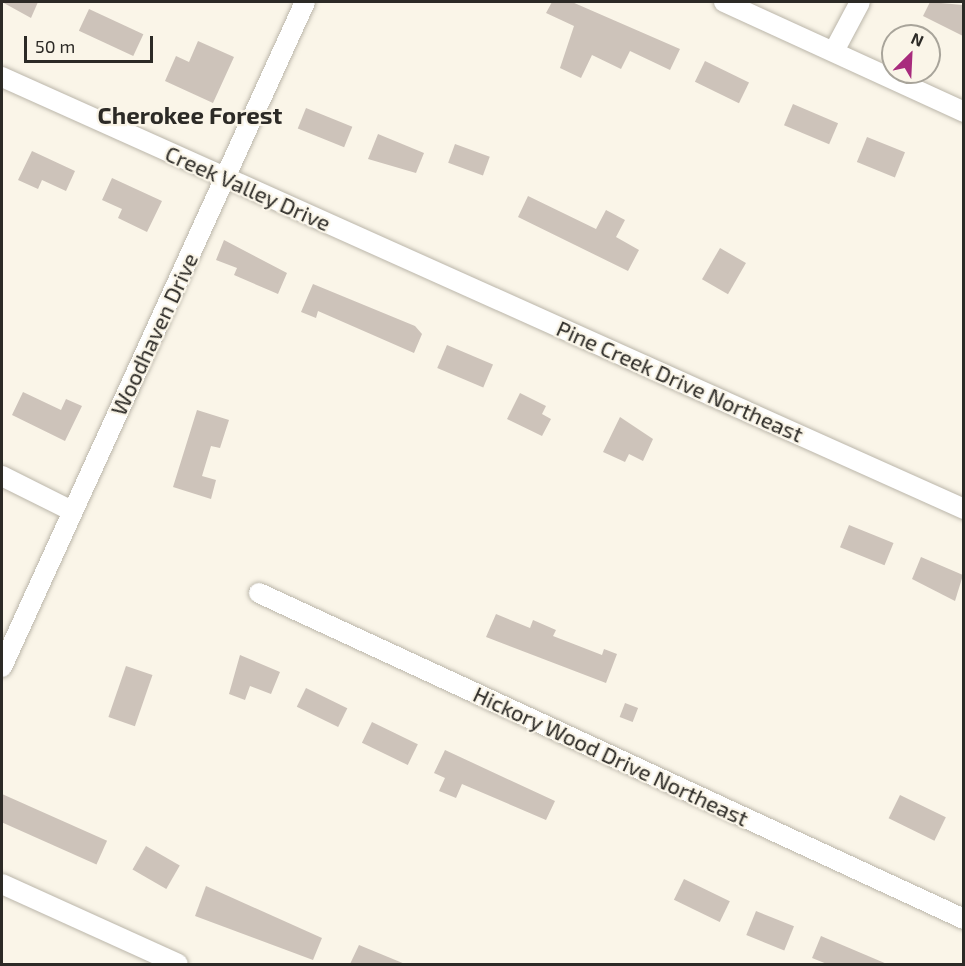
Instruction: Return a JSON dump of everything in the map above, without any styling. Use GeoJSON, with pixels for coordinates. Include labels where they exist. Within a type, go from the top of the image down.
{"type":"FeatureCollection","features":[{"type":"Feature","properties":{"kind":"street","name":"Woodhaven Drive"},"geometry":{"type":"LineString","coordinates":[[2,667],[305,2]]}},
{"type":"Feature","properties":{"kind":"street"},"geometry":{"type":"LineString","coordinates":[[724,2],[963,112]]}},
{"type":"Feature","properties":{"kind":"street"},"geometry":{"type":"LineString","coordinates":[[834,51],[860,2]]}},
{"type":"Feature","properties":{"kind":"street","name":"Creek Valley Drive"},"geometry":{"type":"LineString","coordinates":[[2,77],[396,254]]}},
{"type":"Feature","properties":{"kind":"street","name":"Pine Creek Drive Northeast"},"geometry":{"type":"LineString","coordinates":[[396,254],[963,509]]}},
{"type":"Feature","properties":{"kind":"street"},"geometry":{"type":"LineString","coordinates":[[2,476],[72,511]]}},
{"type":"Feature","properties":{"kind":"street","name":"Hickory Wood Drive Northeast"},"geometry":{"type":"LineString","coordinates":[[259,593],[963,920]]}},
{"type":"Feature","properties":{"kind":"street"},"geometry":{"type":"LineString","coordinates":[[2,884],[178,964]]}},
{"type":"Feature","properties":{"kind":"building"},"geometry":{"type":"Polygon","coordinates":[[[2,2],[38,2],[31,18],[2,2]]]}},
{"type":"Feature","properties":{"kind":"building"},"geometry":{"type":"Polygon","coordinates":[[[552,2],[572,2],[680,49],[670,70],[630,51],[621,69],[592,55],[581,78],[560,68],[574,26],[546,13],[552,2]]]}},
{"type":"Feature","properties":{"kind":"building"},"geometry":{"type":"Polygon","coordinates":[[[930,2],[963,5],[963,36],[941,24],[923,16],[930,2]]]}},
{"type":"Feature","properties":{"kind":"building"},"geometry":{"type":"Polygon","coordinates":[[[89,9],[143,34],[133,56],[79,31],[89,9]]]}},
{"type":"Feature","properties":{"kind":"building"},"geometry":{"type":"Polygon","coordinates":[[[198,41],[234,57],[213,103],[165,81],[176,56],[189,62],[198,41]]]}},
{"type":"Feature","properties":{"kind":"building"},"geometry":{"type":"Polygon","coordinates":[[[705,61],[749,82],[739,103],[695,82],[705,61]]]}},
{"type":"Feature","properties":{"kind":"building"},"geometry":{"type":"Polygon","coordinates":[[[793,104],[838,123],[829,144],[784,125],[793,104]]]}},
{"type":"Feature","properties":{"kind":"building"},"geometry":{"type":"Polygon","coordinates":[[[306,108],[352,127],[344,147],[298,128],[306,108]]]}},
{"type":"Feature","properties":{"kind":"building"},"geometry":{"type":"Polygon","coordinates":[[[378,134],[424,153],[416,173],[368,159],[378,134]]]}},
{"type":"Feature","properties":{"kind":"building"},"geometry":{"type":"Polygon","coordinates":[[[867,137],[905,152],[895,177],[857,162],[867,137]]]}},
{"type":"Feature","properties":{"kind":"building"},"geometry":{"type":"Polygon","coordinates":[[[455,144],[490,157],[483,175],[448,163],[455,144]]]}},
{"type":"Feature","properties":{"kind":"building"},"geometry":{"type":"Polygon","coordinates":[[[32,151],[75,171],[66,191],[42,180],[38,189],[18,180],[32,151]]]}},
{"type":"Feature","properties":{"kind":"building"},"geometry":{"type":"Polygon","coordinates":[[[112,178],[162,201],[147,232],[118,218],[122,209],[102,200],[112,178]]]}},
{"type":"Feature","properties":{"kind":"building"},"geometry":{"type":"Polygon","coordinates":[[[528,196],[596,229],[606,210],[625,220],[616,237],[639,250],[628,271],[518,217],[528,196]]]}},
{"type":"Feature","properties":{"kind":"building"},"geometry":{"type":"Polygon","coordinates":[[[224,240],[287,273],[278,294],[234,275],[237,268],[216,260],[224,240]]]}},
{"type":"Feature","properties":{"kind":"building"},"geometry":{"type":"Polygon","coordinates":[[[720,248],[746,263],[728,294],[702,279],[720,248]]]}},
{"type":"Feature","properties":{"kind":"building"},"geometry":{"type":"Polygon","coordinates":[[[313,284],[415,326],[422,334],[414,353],[318,311],[316,318],[301,312],[313,284]]]}},
{"type":"Feature","properties":{"kind":"building"},"geometry":{"type":"Polygon","coordinates":[[[447,345],[493,365],[483,388],[437,368],[447,345]]]}},
{"type":"Feature","properties":{"kind":"building"},"geometry":{"type":"Polygon","coordinates":[[[23,392],[61,410],[66,399],[82,406],[65,441],[12,415],[23,392]]]}},
{"type":"Feature","properties":{"kind":"building"},"geometry":{"type":"Polygon","coordinates":[[[520,393],[546,406],[542,414],[551,419],[542,436],[507,419],[520,393]]]}},
{"type":"Feature","properties":{"kind":"building"},"geometry":{"type":"Polygon","coordinates":[[[197,410],[229,420],[220,448],[211,446],[202,476],[216,480],[211,499],[173,487],[197,410]]]}},
{"type":"Feature","properties":{"kind":"building"},"geometry":{"type":"Polygon","coordinates":[[[620,417],[653,439],[643,461],[629,454],[625,462],[603,452],[620,417]]]}},
{"type":"Feature","properties":{"kind":"building"},"geometry":{"type":"Polygon","coordinates":[[[849,525],[894,543],[885,565],[840,547],[849,525]]]}},
{"type":"Feature","properties":{"kind":"building"},"geometry":{"type":"Polygon","coordinates":[[[921,557],[963,575],[955,601],[912,579],[921,557]]]}},
{"type":"Feature","properties":{"kind":"building"},"geometry":{"type":"Polygon","coordinates":[[[496,614],[530,628],[533,620],[556,630],[553,636],[602,655],[604,649],[617,654],[606,683],[486,637],[496,614]]]}},
{"type":"Feature","properties":{"kind":"building"},"geometry":{"type":"Polygon","coordinates":[[[240,655],[280,672],[271,694],[250,686],[245,700],[229,694],[240,655]]]}},
{"type":"Feature","properties":{"kind":"building"},"geometry":{"type":"Polygon","coordinates":[[[126,666],[152,675],[135,726],[108,717],[126,666]]]}},
{"type":"Feature","properties":{"kind":"building"},"geometry":{"type":"Polygon","coordinates":[[[306,688],[347,708],[338,727],[297,707],[306,688]]]}},
{"type":"Feature","properties":{"kind":"building"},"geometry":{"type":"Polygon","coordinates":[[[625,703],[638,708],[633,722],[620,717],[625,703]]]}},
{"type":"Feature","properties":{"kind":"building"},"geometry":{"type":"Polygon","coordinates":[[[372,722],[418,744],[408,765],[362,743],[372,722]]]}},
{"type":"Feature","properties":{"kind":"building"},"geometry":{"type":"Polygon","coordinates":[[[445,750],[555,801],[546,820],[462,784],[456,798],[439,791],[445,778],[434,773],[445,750]]]}},
{"type":"Feature","properties":{"kind":"building"},"geometry":{"type":"Polygon","coordinates":[[[2,794],[107,841],[96,865],[2,822],[2,794]]]}},
{"type":"Feature","properties":{"kind":"building"},"geometry":{"type":"Polygon","coordinates":[[[900,795],[946,817],[934,841],[889,818],[900,795]]]}},
{"type":"Feature","properties":{"kind":"building"},"geometry":{"type":"Polygon","coordinates":[[[146,846],[180,866],[166,889],[132,869],[146,846]]]}},
{"type":"Feature","properties":{"kind":"building"},"geometry":{"type":"Polygon","coordinates":[[[684,879],[730,901],[720,922],[674,900],[684,879]]]}},
{"type":"Feature","properties":{"kind":"building"},"geometry":{"type":"Polygon","coordinates":[[[206,886],[322,938],[313,960],[195,916],[206,886]]]}},
{"type":"Feature","properties":{"kind":"building"},"geometry":{"type":"Polygon","coordinates":[[[756,911],[794,926],[784,950],[746,935],[756,911]]]}},
{"type":"Feature","properties":{"kind":"building"},"geometry":{"type":"Polygon","coordinates":[[[821,936],[887,964],[827,964],[812,958],[821,936]]]}},
{"type":"Feature","properties":{"kind":"building"},"geometry":{"type":"Polygon","coordinates":[[[359,945],[405,964],[350,964],[359,945]]]}},
{"type":"Feature","properties":{"kind":"district","name":"Cherokee Forest"},"geometry":{"type":"Point","coordinates":[190,115]}}]}
